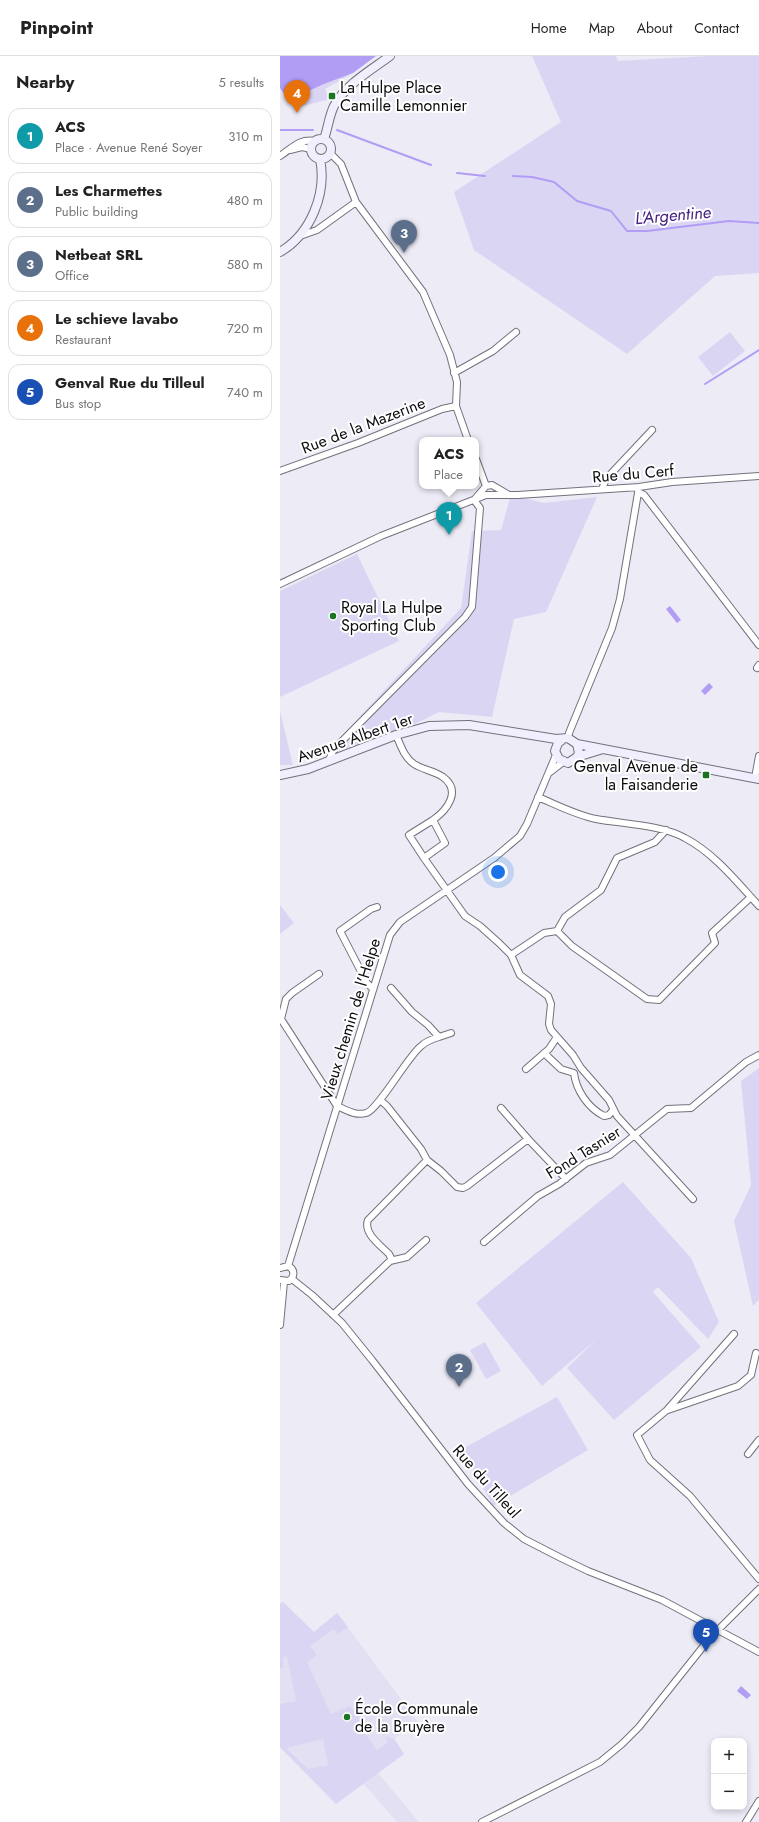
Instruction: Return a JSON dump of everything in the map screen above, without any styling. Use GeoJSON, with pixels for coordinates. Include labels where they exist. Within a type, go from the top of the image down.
{"type":"FeatureCollection","features":[{"type":"Feature","properties":{"kind":"main road"},"geometry":{"type":"LineString","coordinates":[[324,139],[330,115],[339,98],[346,89],[390,56]]}},
{"type":"Feature","properties":{"kind":"main road"},"geometry":{"type":"LineString","coordinates":[[324,139],[331,145],[330,153],[328,157],[320,159],[313,155],[311,149],[312,143],[324,139]]}},
{"type":"Feature","properties":{"kind":"main road"},"geometry":{"type":"LineString","coordinates":[[280,252],[303,231],[316,208],[322,187],[320,159]]}},
{"type":"Feature","properties":{"kind":"main road","name":"Avenue Albert 1er"},"geometry":{"type":"LineString","coordinates":[[280,775],[308,769],[396,735],[429,726],[470,724],[533,736],[565,739],[577,744],[587,744],[603,749],[757,778]]}},
{"type":"Feature","properties":{"kind":"main road","name":"Avenue Albert 1er"},"geometry":{"type":"LineString","coordinates":[[533,736],[547,741],[563,762],[568,763],[577,757],[603,749]]}},
{"type":"Feature","properties":{"kind":"main road"},"geometry":{"type":"LineString","coordinates":[[556,751],[565,739]]}},
{"type":"Feature","properties":{"kind":"main road"},"geometry":{"type":"LineString","coordinates":[[577,744],[579,748],[577,757]]}},
{"type":"Feature","properties":{"kind":"street"},"geometry":{"type":"LineString","coordinates":[[280,156],[299,142],[309,139],[315,141]]}},
{"type":"Feature","properties":{"kind":"street"},"geometry":{"type":"LineString","coordinates":[[288,151],[302,147],[311,149]]}},
{"type":"Feature","properties":{"kind":"street"},"geometry":{"type":"LineString","coordinates":[[330,153],[341,164],[356,202],[424,292],[450,355],[457,382],[456,406],[467,437]]}},
{"type":"Feature","properties":{"kind":"street"},"geometry":{"type":"LineString","coordinates":[[297,237],[317,230],[356,202]]}},
{"type":"Feature","properties":{"kind":"street"},"geometry":{"type":"LineString","coordinates":[[454,373],[493,351],[516,332]]}},
{"type":"Feature","properties":{"kind":"street","name":"Rue de la Mazerine"},"geometry":{"type":"LineString","coordinates":[[280,471],[358,442],[442,408],[456,406]]}},
{"type":"Feature","properties":{"kind":"street"},"geometry":{"type":"LineString","coordinates":[[602,489],[606,479],[652,430]]}},
{"type":"Feature","properties":{"kind":"street"},"geometry":{"type":"LineString","coordinates":[[479,468],[486,495]]}},
{"type":"Feature","properties":{"kind":"street","name":"Rue du Cerf"},"geometry":{"type":"LineString","coordinates":[[494,492],[509,495],[602,489],[639,489],[672,482],[759,476]]}},
{"type":"Feature","properties":{"kind":"street"},"geometry":{"type":"LineString","coordinates":[[280,584],[381,536],[474,500],[494,492],[490,485],[480,491],[474,500]]}},
{"type":"Feature","properties":{"kind":"street"},"geometry":{"type":"LineString","coordinates":[[565,739],[569,733],[600,660],[612,628],[620,598],[639,489]]}},
{"type":"Feature","properties":{"kind":"street","name":"Rue du Cerf"},"geometry":{"type":"LineString","coordinates":[[639,489],[759,645]]}},
{"type":"Feature","properties":{"kind":"street"},"geometry":{"type":"LineString","coordinates":[[329,760],[341,742],[465,616],[472,606],[480,508],[474,500]]}},
{"type":"Feature","properties":{"kind":"street"},"geometry":{"type":"LineString","coordinates":[[396,735],[408,758],[415,764],[442,776],[450,783],[450,801],[447,809],[410,835],[424,858],[465,916],[480,926],[511,955],[520,975],[548,996],[551,1004],[549,1024],[557,1037],[574,1055],[580,1066],[609,1100],[613,1110],[693,1200]]}},
{"type":"Feature","properties":{"kind":"street","name":"Vieux chemin de l'Helpe"},"geometry":{"type":"LineString","coordinates":[[288,1266],[372,988],[386,944],[393,929],[406,917],[494,858],[516,840],[527,824],[549,773],[556,751]]}},
{"type":"Feature","properties":{"kind":"street"},"geometry":{"type":"LineString","coordinates":[[757,778],[759,756]]}},
{"type":"Feature","properties":{"kind":"street","name":"Vieux chemin de l'Helpe"},"geometry":{"type":"LineString","coordinates":[[549,773],[563,762]]}},
{"type":"Feature","properties":{"kind":"street"},"geometry":{"type":"LineString","coordinates":[[538,797],[576,814],[666,830],[694,843],[711,856],[759,906]]}},
{"type":"Feature","properties":{"kind":"street"},"geometry":{"type":"LineString","coordinates":[[424,858],[445,843],[433,820]]}},
{"type":"Feature","properties":{"kind":"street"},"geometry":{"type":"LineString","coordinates":[[557,931],[564,917],[601,890],[617,858],[655,842],[666,830]]}},
{"type":"Feature","properties":{"kind":"street"},"geometry":{"type":"LineString","coordinates":[[557,931],[572,946],[647,999],[660,1000],[715,943],[712,933],[751,897]]}},
{"type":"Feature","properties":{"kind":"street"},"geometry":{"type":"LineString","coordinates":[[372,988],[367,983],[340,931],[371,909],[377,907]]}},
{"type":"Feature","properties":{"kind":"street"},"geometry":{"type":"LineString","coordinates":[[511,955],[544,933],[557,931]]}},
{"type":"Feature","properties":{"kind":"street"},"geometry":{"type":"LineString","coordinates":[[319,974],[286,999],[281,1019],[337,1106],[351,1112],[366,1113],[374,1108],[401,1068],[419,1048],[425,1043],[451,1033]]}},
{"type":"Feature","properties":{"kind":"street"},"geometry":{"type":"LineString","coordinates":[[392,988],[411,1008],[412,1012],[428,1025],[439,1037]]}},
{"type":"Feature","properties":{"kind":"street"},"geometry":{"type":"LineString","coordinates":[[526,1069],[544,1053],[557,1037]]}},
{"type":"Feature","properties":{"kind":"street"},"geometry":{"type":"LineString","coordinates":[[544,1053],[561,1069],[574,1073]]}},
{"type":"Feature","properties":{"kind":"street","name":"Fond Tasnier"},"geometry":{"type":"LineString","coordinates":[[484,1242],[538,1196],[566,1179],[586,1163],[610,1155],[667,1109],[691,1108],[746,1062],[759,1056]]}},
{"type":"Feature","properties":{"kind":"street"},"geometry":{"type":"LineString","coordinates":[[574,1073],[580,1066]]}},
{"type":"Feature","properties":{"kind":"street"},"geometry":{"type":"LineString","coordinates":[[574,1073],[578,1090],[596,1110],[604,1116],[609,1115],[613,1110]]}},
{"type":"Feature","properties":{"kind":"street"},"geometry":{"type":"LineString","coordinates":[[380,1100],[387,1106],[421,1149],[427,1160],[457,1187],[463,1188],[528,1139]]}},
{"type":"Feature","properties":{"kind":"street"},"geometry":{"type":"LineString","coordinates":[[502,1108],[528,1139],[566,1179]]}},
{"type":"Feature","properties":{"kind":"street"},"geometry":{"type":"LineString","coordinates":[[390,1261],[391,1258],[389,1254],[368,1232],[366,1225],[368,1220],[427,1160]]}},
{"type":"Feature","properties":{"kind":"street"},"geometry":{"type":"LineString","coordinates":[[333,1315],[390,1261],[407,1257],[426,1240]]}},
{"type":"Feature","properties":{"kind":"street"},"geometry":{"type":"LineString","coordinates":[[280,1268],[288,1266],[293,1271],[292,1278],[282,1281],[280,1325]]}},
{"type":"Feature","properties":{"kind":"street","name":"Rue du Tilleul"},"geometry":{"type":"LineString","coordinates":[[292,1278],[333,1315],[372,1360],[468,1484],[504,1523],[524,1539],[588,1571],[662,1600],[759,1652]]}},
{"type":"Feature","properties":{"kind":"street"},"geometry":{"type":"LineString","coordinates":[[734,1334],[667,1410],[637,1435],[650,1460],[690,1496],[759,1579]]}},
{"type":"Feature","properties":{"kind":"street"},"geometry":{"type":"LineString","coordinates":[[667,1410],[738,1386],[751,1375],[756,1353]]}},
{"type":"Feature","properties":{"kind":"street"},"geometry":{"type":"LineString","coordinates":[[751,1375],[759,1375]]}},
{"type":"Feature","properties":{"kind":"street"},"geometry":{"type":"LineString","coordinates":[[748,1454],[759,1440]]}},
{"type":"Feature","properties":{"kind":"street"},"geometry":{"type":"LineString","coordinates":[[482,1822],[600,1762],[622,1744],[639,1727],[710,1638],[759,1589]]}},
{"type":"Feature","properties":{"kind":"street"},"geometry":{"type":"LineString","coordinates":[[746,1822],[759,1801]]}},
{"type":"Feature","properties":{"kind":"shaded area"},"geometry":{"type":"Polygon","coordinates":[[[280,56],[376,56],[353,73],[291,99],[286,97],[280,88],[280,56]]]}},
{"type":"Feature","properties":{"kind":"shaded area"},"geometry":{"type":"Polygon","coordinates":[[[532,56],[616,56],[618,61],[708,56],[759,56],[759,273],[715,276],[627,354],[474,250],[454,192],[561,122],[532,56]]]}},
{"type":"Feature","properties":{"kind":"shaded area"},"geometry":{"type":"Polygon","coordinates":[[[353,73],[325,89],[330,99],[295,108],[286,97],[291,99],[353,73]]]}},
{"type":"Feature","properties":{"kind":"shaded area"},"geometry":{"type":"Polygon","coordinates":[[[730,332],[745,351],[713,376],[698,357],[730,332]]]}},
{"type":"Feature","properties":{"kind":"shaded area"},"geometry":{"type":"Polygon","coordinates":[[[511,495],[544,503],[597,497],[546,612],[514,619],[492,717],[439,712],[417,723],[325,754],[461,608],[472,531],[501,530],[511,495]]]}},
{"type":"Feature","properties":{"kind":"shaded area","name":"Royal La Hulpe Sporting Club"},"geometry":{"type":"Polygon","coordinates":[[[357,554],[399,641],[280,697],[280,591],[357,554]]]}},
{"type":"Feature","properties":{"kind":"shaded area"},"geometry":{"type":"Polygon","coordinates":[[[670,606],[681,620],[677,623],[666,609],[670,606]]]}},
{"type":"Feature","properties":{"kind":"shaded area"},"geometry":{"type":"Polygon","coordinates":[[[709,683],[713,687],[705,695],[701,691],[709,683]]]}},
{"type":"Feature","properties":{"kind":"shaded area"},"geometry":{"type":"Polygon","coordinates":[[[280,711],[293,765],[280,765],[280,711]]]}},
{"type":"Feature","properties":{"kind":"shaded area"},"geometry":{"type":"Polygon","coordinates":[[[280,905],[294,923],[280,934],[280,905]]]}},
{"type":"Feature","properties":{"kind":"shaded area"},"geometry":{"type":"Polygon","coordinates":[[[759,1068],[759,1300],[753,1306],[734,1221],[751,1185],[741,1081],[759,1068]]]}},
{"type":"Feature","properties":{"kind":"shaded area"},"geometry":{"type":"Polygon","coordinates":[[[623,1182],[691,1258],[719,1322],[708,1339],[658,1287],[653,1292],[701,1347],[614,1420],[567,1368],[598,1338],[542,1386],[476,1303],[623,1182]]]}},
{"type":"Feature","properties":{"kind":"shaded area"},"geometry":{"type":"Polygon","coordinates":[[[485,1342],[501,1371],[486,1379],[470,1350],[485,1342]]]}},
{"type":"Feature","properties":{"kind":"shaded area"},"geometry":{"type":"Polygon","coordinates":[[[557,1397],[588,1450],[493,1506],[462,1449],[557,1397]]]}},
{"type":"Feature","properties":{"kind":"shaded area","name":"École Communale de la Bruyère"},"geometry":{"type":"Polygon","coordinates":[[[283,1602],[314,1632],[337,1613],[418,1722],[394,1739],[404,1754],[378,1773],[419,1822],[397,1822],[363,1783],[336,1804],[280,1747],[280,1604],[283,1602]]]}},
{"type":"Feature","properties":{"kind":"shaded area"},"geometry":{"type":"Polygon","coordinates":[[[283,1602],[314,1632],[337,1613],[348,1627],[338,1634],[334,1629],[310,1646],[317,1655],[307,1662],[331,1714],[350,1706],[365,1723],[360,1727],[377,1750],[388,1742],[385,1738],[387,1737],[394,1739],[404,1754],[336,1804],[280,1747],[280,1704],[296,1701],[287,1656],[283,1658],[283,1668],[280,1668],[280,1604],[283,1602]],[[323,1739],[286,1748],[308,1769],[328,1765],[323,1739]]]}},
{"type":"Feature","properties":{"kind":"shaded area"},"geometry":{"type":"Polygon","coordinates":[[[741,1686],[751,1695],[747,1699],[737,1691],[741,1686]]]}},
{"type":"Feature","properties":{"kind":"waterway","name":"L'Argentine"},"geometry":{"type":"LineString","coordinates":[[280,130],[313,130]]}},
{"type":"Feature","properties":{"kind":"waterway","name":"L'Argentine"},"geometry":{"type":"LineString","coordinates":[[337,130],[431,165]]}},
{"type":"Feature","properties":{"kind":"waterway","name":"L'Argentine"},"geometry":{"type":"LineString","coordinates":[[457,173],[485,176]]}},
{"type":"Feature","properties":{"kind":"waterway","name":"L'Argentine"},"geometry":{"type":"LineString","coordinates":[[513,176],[532,177],[554,182],[577,201],[611,211],[627,231],[647,231],[729,221],[759,223]]}},
{"type":"Feature","properties":{"kind":"waterway"},"geometry":{"type":"LineString","coordinates":[[705,384],[759,350]]}},
{"type":"Feature","properties":{"kind":"place","name":"La Hulpe Place Camille Lemonnier"},"geometry":{"type":"Point","coordinates":[332,96]}},
{"type":"Feature","properties":{"kind":"place","name":"Le schieve lavabo"},"geometry":{"type":"Point","coordinates":[297,113]}},
{"type":"Feature","properties":{"kind":"place","name":"Netbeat SRL"},"geometry":{"type":"Point","coordinates":[404,253]}},
{"type":"Feature","properties":{"kind":"place","name":"ACS"},"geometry":{"type":"Point","coordinates":[449,535]}},
{"type":"Feature","properties":{"kind":"place","name":"Royal La Hulpe Sporting Club"},"geometry":{"type":"Point","coordinates":[333,616]}},
{"type":"Feature","properties":{"kind":"place","name":"Genval Avenue de la Faisanderie"},"geometry":{"type":"Point","coordinates":[706,775]}},
{"type":"Feature","properties":{"kind":"place","name":"Les Charmettes"},"geometry":{"type":"Point","coordinates":[459,1387]}},
{"type":"Feature","properties":{"kind":"place","name":"Genval Rue du Tilleul"},"geometry":{"type":"Point","coordinates":[706,1652]}},
{"type":"Feature","properties":{"kind":"place","name":"École Communale de la Bruyère"},"geometry":{"type":"Point","coordinates":[347,1717]}}]}
